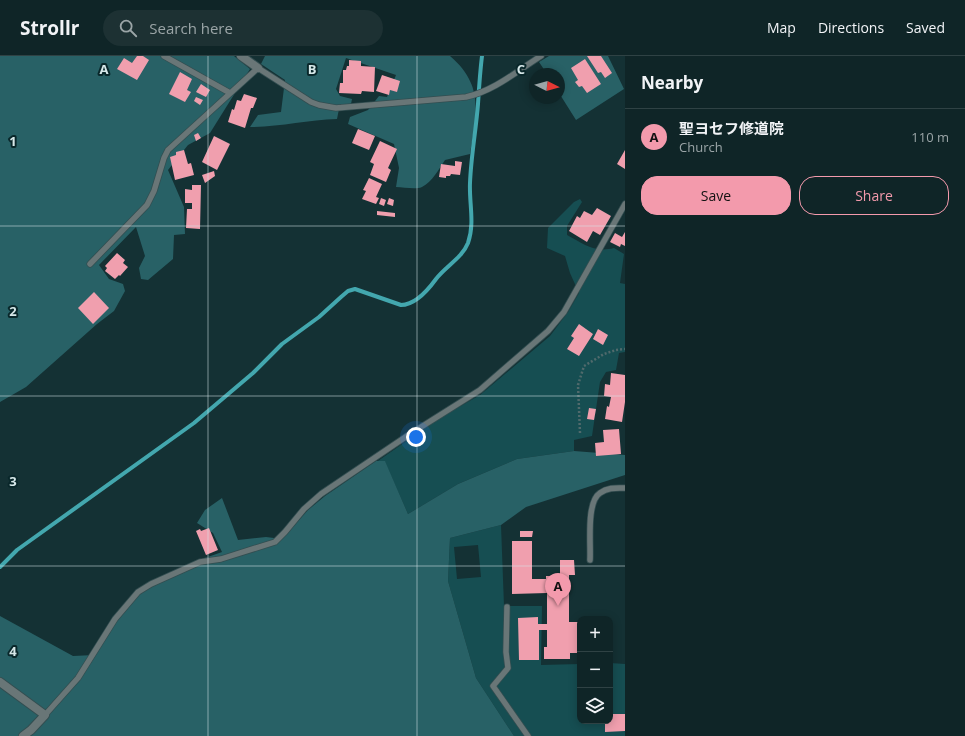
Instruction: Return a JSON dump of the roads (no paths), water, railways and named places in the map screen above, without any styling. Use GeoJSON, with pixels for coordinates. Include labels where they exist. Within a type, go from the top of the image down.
{"type":"FeatureCollection","features":[{"type":"Feature","properties":{"kind":"street"},"geometry":{"type":"LineString","coordinates":[[241,56],[258,68]]}},
{"type":"Feature","properties":{"kind":"street"},"geometry":{"type":"LineString","coordinates":[[0,682],[45,715],[23,736]]}},
{"type":"Feature","properties":{"kind":"lane"},"geometry":{"type":"LineString","coordinates":[[164,56],[230,93]]}},
{"type":"Feature","properties":{"kind":"lane"},"geometry":{"type":"LineString","coordinates":[[90,264],[147,205],[154,191],[164,158],[168,150],[258,68],[311,102],[336,108],[442,99],[477,94],[488,90],[541,56]]}},
{"type":"Feature","properties":{"kind":"lane"},"geometry":{"type":"LineString","coordinates":[[45,715],[78,678],[114,619],[138,592],[151,584],[200,562],[221,560],[275,542],[304,509],[321,494],[410,434],[480,390],[548,331],[564,312],[625,204]]}},
{"type":"Feature","properties":{"kind":"lane"},"geometry":{"type":"LineString","coordinates":[[590,560],[591,507],[600,493],[612,488],[625,488]]}},
{"type":"Feature","properties":{"kind":"lane"},"geometry":{"type":"LineString","coordinates":[[507,607],[506,652],[508,668],[493,686],[528,736]]}},
{"type":"Feature","properties":{"kind":"waterway"},"geometry":{"type":"LineString","coordinates":[[0,567],[17,550],[194,423],[253,373],[282,344],[319,317],[348,291],[355,289],[401,305],[406,304],[421,296],[440,274],[458,258],[468,243],[471,228],[470,190],[472,153],[482,56]]}},
{"type":"Feature","properties":{"kind":"place","name":"聖ヨセフ修道院"},"geometry":{"type":"Point","coordinates":[558,606]}}]}
